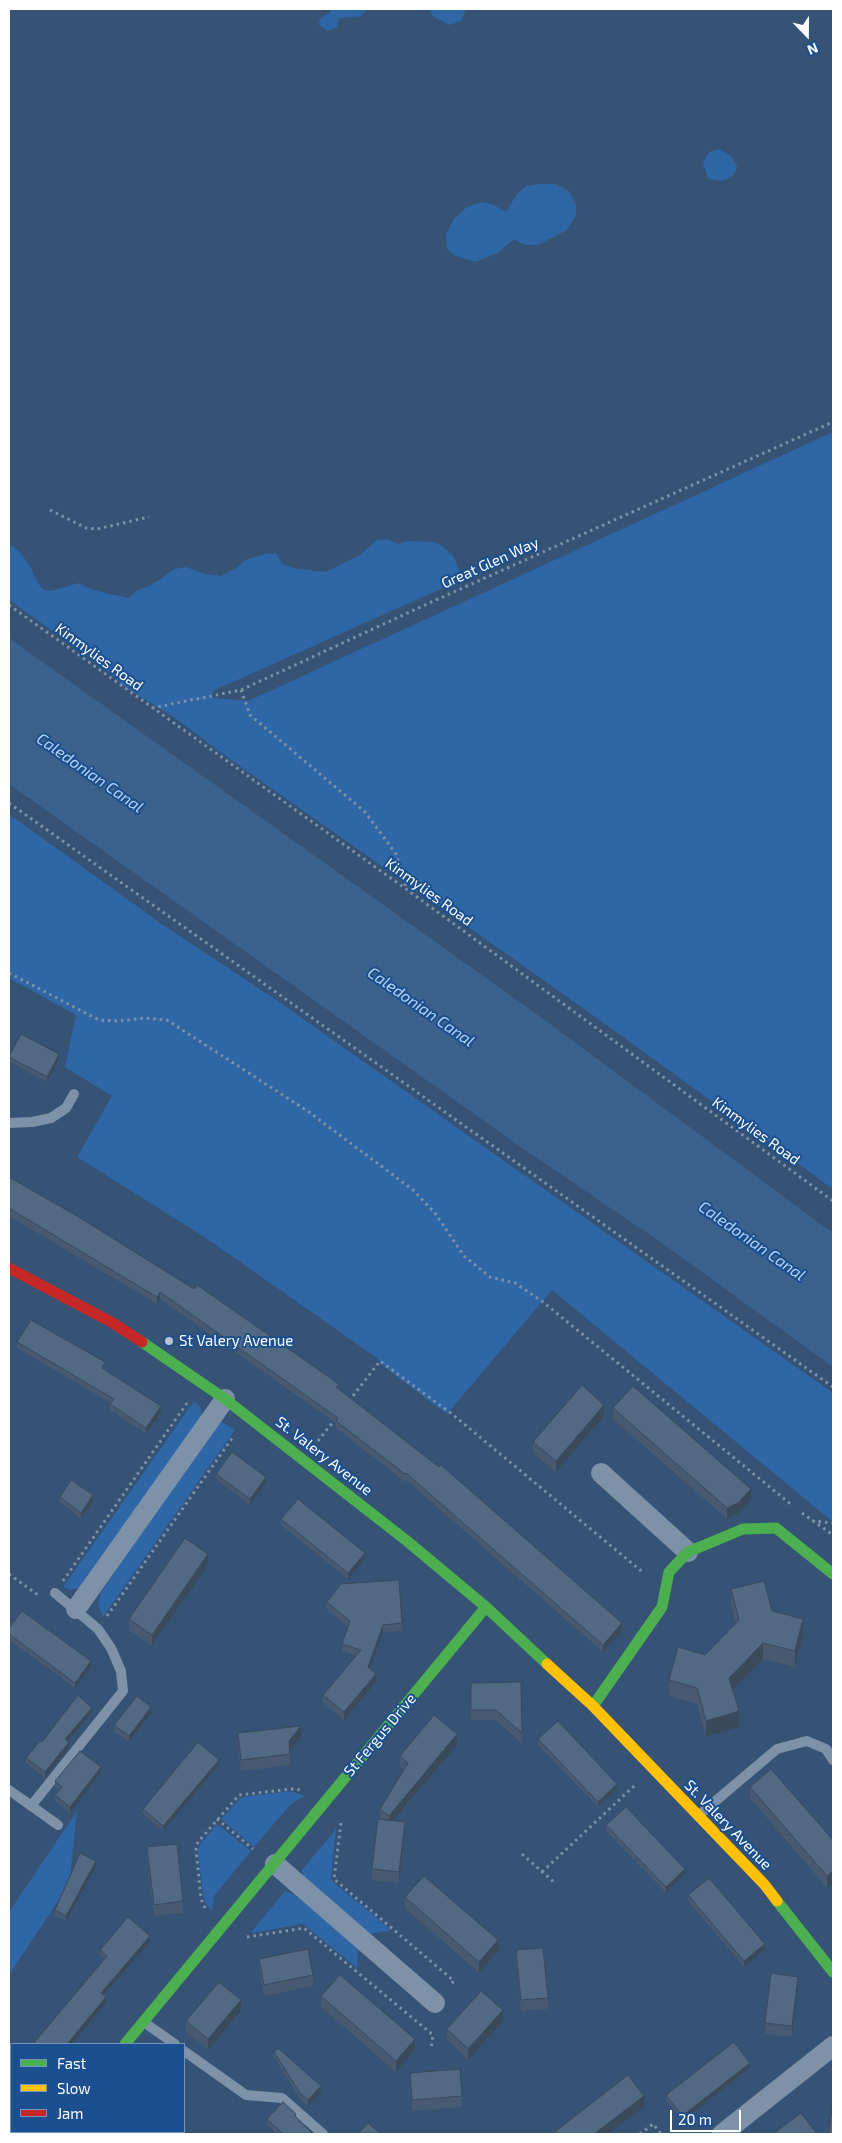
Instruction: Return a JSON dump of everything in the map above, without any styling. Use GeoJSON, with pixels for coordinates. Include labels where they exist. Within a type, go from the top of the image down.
{"type":"FeatureCollection","features":[{"type":"Feature","properties":{"kind":"street","name":"St. Valery Avenue"},"geometry":{"type":"LineString","coordinates":[[9,1268],[113,1324],[225,1399],[304,1459],[486,1607],[593,1706],[764,1884],[833,1972]]}},
{"type":"Feature","properties":{"kind":"street"},"geometry":{"type":"LineString","coordinates":[[76,1609],[225,1399]]}},
{"type":"Feature","properties":{"kind":"street"},"geometry":{"type":"LineString","coordinates":[[600,1473],[688,1552]]}},
{"type":"Feature","properties":{"kind":"street"},"geometry":{"type":"LineString","coordinates":[[593,1706],[662,1608],[669,1572],[688,1552],[743,1528],[776,1528],[833,1574]]}},
{"type":"Feature","properties":{"kind":"street","name":"St Fergus Drive"},"geometry":{"type":"LineString","coordinates":[[127,2043],[486,1607]]}},
{"type":"Feature","properties":{"kind":"street"},"geometry":{"type":"LineString","coordinates":[[275,1864],[435,2003]]}},
{"type":"Feature","properties":{"kind":"street"},"geometry":{"type":"LineString","coordinates":[[722,2134],[833,2046]]}},
{"type":"Feature","properties":{"kind":"lane"},"geometry":{"type":"LineString","coordinates":[[9,1123],[32,1122],[51,1118],[66,1108],[74,1094]]}},
{"type":"Feature","properties":{"kind":"lane"},"geometry":{"type":"LineString","coordinates":[[31,1806],[124,1691],[122,1672],[111,1648],[98,1629],[55,1593]]}},
{"type":"Feature","properties":{"kind":"lane"},"geometry":{"type":"LineString","coordinates":[[698,1816],[777,1749],[807,1741],[826,1749],[833,1760]]}},
{"type":"Feature","properties":{"kind":"lane"},"geometry":{"type":"LineString","coordinates":[[9,1790],[58,1825]]}},
{"type":"Feature","properties":{"kind":"lane"},"geometry":{"type":"LineString","coordinates":[[144,2022],[174,2043]]}},
{"type":"Feature","properties":{"kind":"lane"},"geometry":{"type":"LineString","coordinates":[[185,2052],[246,2095],[282,2098],[323,2134]]}},
{"type":"Feature","properties":{"kind":"path","name":"Great Glen Way"},"geometry":{"type":"LineString","coordinates":[[151,708],[241,690],[427,604],[833,422]]}},
{"type":"Feature","properties":{"kind":"path"},"geometry":{"type":"LineString","coordinates":[[50,510],[86,528],[97,529],[149,517]]}},
{"type":"Feature","properties":{"kind":"path","name":"Kinmylies Road"},"geometry":{"type":"LineString","coordinates":[[9,605],[406,889],[833,1201]]}},
{"type":"Feature","properties":{"kind":"path"},"geometry":{"type":"LineString","coordinates":[[241,690],[250,715],[365,812],[396,854],[406,889]]}},
{"type":"Feature","properties":{"kind":"path"},"geometry":{"type":"LineString","coordinates":[[9,803],[833,1387]]}},
{"type":"Feature","properties":{"kind":"path"},"geometry":{"type":"LineString","coordinates":[[9,973],[98,1020],[118,1021],[144,1018],[167,1020],[308,1112],[413,1190],[435,1213],[464,1256],[490,1277],[516,1283],[543,1302],[812,1521],[833,1535]]}},
{"type":"Feature","properties":{"kind":"path"},"geometry":{"type":"LineString","coordinates":[[345,1406],[380,1361],[452,1414],[640,1570],[669,1572]]}},
{"type":"Feature","properties":{"kind":"path"},"geometry":{"type":"LineString","coordinates":[[304,1459],[339,1414]]}},
{"type":"Feature","properties":{"kind":"path"},"geometry":{"type":"LineString","coordinates":[[98,1629],[248,1416]]}},
{"type":"Feature","properties":{"kind":"path"},"geometry":{"type":"LineString","coordinates":[[812,1521],[833,1523]]}},
{"type":"Feature","properties":{"kind":"path"},"geometry":{"type":"LineString","coordinates":[[9,1574],[41,1597]]}},
{"type":"Feature","properties":{"kind":"path"},"geometry":{"type":"LineString","coordinates":[[542,1872],[653,1769]]}},
{"type":"Feature","properties":{"kind":"path"},"geometry":{"type":"LineString","coordinates":[[334,1880],[341,1823],[322,1805],[301,1790],[292,1788],[244,1793],[235,1797],[198,1842],[196,1849],[202,1904],[223,1925],[245,1938],[304,1928],[433,2036],[431,2050]]}},
{"type":"Feature","properties":{"kind":"path"},"geometry":{"type":"LineString","coordinates":[[217,1819],[256,1851]]}},
{"type":"Feature","properties":{"kind":"path"},"geometry":{"type":"LineString","coordinates":[[522,1854],[556,1884]]}},
{"type":"Feature","properties":{"kind":"path"},"geometry":{"type":"LineString","coordinates":[[640,2134],[653,2124],[660,2134]]}},
{"type":"Feature","properties":{"kind":"shaded area"},"geometry":{"type":"Polygon","coordinates":[[[330,9],[367,9],[361,16],[339,18],[337,27],[327,31],[319,25],[320,18],[331,12],[330,9]]]}},
{"type":"Feature","properties":{"kind":"shaded area"},"geometry":{"type":"Polygon","coordinates":[[[429,9],[466,9],[461,21],[449,25],[433,16],[429,9]]]}},
{"type":"Feature","properties":{"kind":"shaded area"},"geometry":{"type":"Polygon","coordinates":[[[719,149],[731,156],[737,165],[736,171],[732,176],[722,181],[708,179],[703,162],[709,152],[719,149]]]}},
{"type":"Feature","properties":{"kind":"shaded area"},"geometry":{"type":"Polygon","coordinates":[[[556,184],[569,191],[576,204],[576,215],[567,230],[538,245],[525,245],[514,239],[498,253],[475,262],[454,255],[447,249],[446,235],[453,220],[467,207],[481,202],[492,204],[506,212],[517,194],[526,186],[556,184]]]}},
{"type":"Feature","properties":{"kind":"shaded area"},"geometry":{"type":"Polygon","coordinates":[[[833,432],[833,1189],[576,1003],[234,762],[175,718],[125,687],[103,667],[9,600],[9,544],[20,552],[30,566],[39,585],[45,590],[51,591],[79,583],[93,590],[129,598],[137,590],[150,586],[175,569],[186,567],[205,574],[221,576],[238,567],[245,560],[265,554],[276,553],[282,564],[293,568],[324,572],[360,555],[377,540],[388,539],[398,544],[409,541],[434,542],[444,547],[454,557],[463,579],[215,690],[211,696],[248,701],[833,432]]]}},
{"type":"Feature","properties":{"kind":"shaded area"},"geometry":{"type":"Polygon","coordinates":[[[9,814],[163,925],[275,999],[833,1393],[833,1522],[552,1290],[447,1414],[382,1365],[377,1358],[206,1238],[77,1157],[112,1096],[65,1067],[76,1015],[9,978],[9,814]]]}},
{"type":"Feature","properties":{"kind":"shaded area"},"geometry":{"type":"Polygon","coordinates":[[[194,1401],[201,1408],[202,1415],[82,1587],[71,1590],[63,1587],[194,1401]]]}},
{"type":"Feature","properties":{"kind":"shaded area"},"geometry":{"type":"Polygon","coordinates":[[[222,1422],[235,1430],[103,1617],[98,1606],[101,1592],[215,1426],[222,1422]]]}},
{"type":"Feature","properties":{"kind":"shaded area"},"geometry":{"type":"Polygon","coordinates":[[[290,1791],[305,1796],[291,1804],[254,1847],[221,1819],[242,1797],[290,1791]]]}},
{"type":"Feature","properties":{"kind":"shaded area"},"geometry":{"type":"Polygon","coordinates":[[[77,1811],[69,1885],[9,1975],[9,1912],[77,1811]]]}},
{"type":"Feature","properties":{"kind":"shaded area"},"geometry":{"type":"Polygon","coordinates":[[[217,1824],[251,1851],[214,1896],[212,1911],[206,1904],[203,1895],[198,1850],[201,1843],[217,1824]]]}},
{"type":"Feature","properties":{"kind":"shaded area"},"geometry":{"type":"Polygon","coordinates":[[[336,1829],[331,1880],[389,1928],[389,1931],[369,1934],[303,1877],[302,1870],[336,1829]]]}},
{"type":"Feature","properties":{"kind":"shaded area"},"geometry":{"type":"Polygon","coordinates":[[[285,1891],[295,1895],[358,1948],[357,1968],[303,1924],[252,1933],[285,1891]]]}},
{"type":"Feature","properties":{"kind":"water","name":"Caledonian Canal"},"geometry":{"type":"Polygon","coordinates":[[[9,638],[531,1010],[833,1233],[833,1367],[659,1241],[525,1150],[9,784],[9,638]]]}},
{"type":"Feature","properties":{"kind":"building"},"geometry":{"type":"Polygon","coordinates":[[[21,1034],[59,1054],[47,1077],[9,1057],[21,1034]]]}},
{"type":"Feature","properties":{"kind":"building"},"geometry":{"type":"Polygon","coordinates":[[[9,1177],[77,1216],[194,1289],[197,1285],[339,1384],[336,1387],[439,1467],[441,1465],[622,1623],[603,1645],[406,1473],[336,1421],[338,1418],[160,1292],[157,1297],[9,1208],[9,1177]]]}},
{"type":"Feature","properties":{"kind":"building"},"geometry":{"type":"Polygon","coordinates":[[[31,1320],[105,1362],[102,1368],[161,1406],[146,1428],[110,1404],[114,1399],[17,1342],[31,1320]]]}},
{"type":"Feature","properties":{"kind":"building"},"geometry":{"type":"Polygon","coordinates":[[[582,1385],[604,1405],[556,1461],[533,1442],[582,1385]]]}},
{"type":"Feature","properties":{"kind":"building"},"geometry":{"type":"Polygon","coordinates":[[[633,1386],[751,1489],[738,1503],[727,1508],[613,1408],[633,1386]]]}},
{"type":"Feature","properties":{"kind":"building"},"geometry":{"type":"Polygon","coordinates":[[[232,1452],[266,1477],[250,1499],[216,1474],[232,1452]]]}},
{"type":"Feature","properties":{"kind":"building"},"geometry":{"type":"Polygon","coordinates":[[[71,1480],[93,1495],[81,1513],[60,1497],[71,1480]]]}},
{"type":"Feature","properties":{"kind":"building"},"geometry":{"type":"Polygon","coordinates":[[[298,1499],[365,1553],[348,1573],[281,1519],[298,1499]]]}},
{"type":"Feature","properties":{"kind":"building"},"geometry":{"type":"Polygon","coordinates":[[[185,1538],[208,1554],[152,1635],[129,1619],[185,1538]]]}},
{"type":"Feature","properties":{"kind":"building"},"geometry":{"type":"Polygon","coordinates":[[[399,1580],[402,1623],[383,1625],[368,1667],[376,1674],[344,1712],[323,1695],[361,1650],[342,1644],[350,1621],[327,1602],[341,1584],[399,1580]]]}},
{"type":"Feature","properties":{"kind":"building"},"geometry":{"type":"Polygon","coordinates":[[[764,1581],[772,1611],[803,1619],[795,1651],[763,1643],[729,1678],[739,1711],[706,1721],[697,1688],[669,1680],[678,1647],[705,1655],[739,1620],[731,1589],[764,1581]]]}},
{"type":"Feature","properties":{"kind":"building"},"geometry":{"type":"Polygon","coordinates":[[[22,1611],[91,1661],[75,1683],[9,1634],[9,1628],[22,1611]]]}},
{"type":"Feature","properties":{"kind":"building"},"geometry":{"type":"Polygon","coordinates":[[[521,1682],[522,1733],[496,1710],[471,1710],[471,1683],[521,1682]]]}},
{"type":"Feature","properties":{"kind":"building"},"geometry":{"type":"Polygon","coordinates":[[[78,1695],[92,1708],[65,1739],[69,1742],[45,1772],[26,1758],[40,1741],[42,1742],[78,1695]]]}},
{"type":"Feature","properties":{"kind":"building"},"geometry":{"type":"Polygon","coordinates":[[[137,1696],[151,1707],[129,1736],[114,1725],[137,1696]]]}},
{"type":"Feature","properties":{"kind":"building"},"geometry":{"type":"Polygon","coordinates":[[[434,1715],[457,1734],[389,1816],[380,1809],[408,1763],[400,1756],[434,1715]]]}},
{"type":"Feature","properties":{"kind":"building"},"geometry":{"type":"Polygon","coordinates":[[[558,1721],[617,1784],[598,1802],[538,1739],[558,1721]]]}},
{"type":"Feature","properties":{"kind":"building"},"geometry":{"type":"Polygon","coordinates":[[[301,1726],[289,1741],[290,1754],[241,1760],[238,1733],[301,1726]]]}},
{"type":"Feature","properties":{"kind":"building"},"geometry":{"type":"Polygon","coordinates":[[[198,1742],[219,1760],[163,1826],[143,1809],[198,1742]]]}},
{"type":"Feature","properties":{"kind":"building"},"geometry":{"type":"Polygon","coordinates":[[[80,1751],[101,1767],[70,1807],[55,1795],[62,1787],[55,1781],[80,1751]]]}},
{"type":"Feature","properties":{"kind":"building"},"geometry":{"type":"Polygon","coordinates":[[[771,1769],[833,1840],[833,1871],[827,1876],[750,1787],[771,1769]]]}},
{"type":"Feature","properties":{"kind":"building"},"geometry":{"type":"Polygon","coordinates":[[[626,1807],[685,1869],[666,1887],[606,1825],[626,1807]]]}},
{"type":"Feature","properties":{"kind":"building"},"geometry":{"type":"Polygon","coordinates":[[[378,1819],[405,1822],[399,1872],[372,1869],[378,1819]]]}},
{"type":"Feature","properties":{"kind":"building"},"geometry":{"type":"Polygon","coordinates":[[[177,1844],[183,1901],[154,1905],[147,1847],[177,1844]]]}},
{"type":"Feature","properties":{"kind":"building"},"geometry":{"type":"Polygon","coordinates":[[[80,1853],[96,1861],[66,1916],[55,1910],[80,1853]]]}},
{"type":"Feature","properties":{"kind":"building"},"geometry":{"type":"Polygon","coordinates":[[[424,1876],[498,1940],[479,1962],[405,1897],[424,1876]]]}},
{"type":"Feature","properties":{"kind":"building"},"geometry":{"type":"Polygon","coordinates":[[[709,1878],[765,1944],[744,1961],[688,1895],[709,1878]]]}},
{"type":"Feature","properties":{"kind":"building"},"geometry":{"type":"Polygon","coordinates":[[[128,1917],[150,1936],[101,1993],[106,1997],[68,2043],[34,2043],[107,1956],[100,1950],[128,1917]]]}},
{"type":"Feature","properties":{"kind":"building"},"geometry":{"type":"Polygon","coordinates":[[[543,1948],[548,1998],[521,2000],[516,1950],[543,1948]]]}},
{"type":"Feature","properties":{"kind":"building"},"geometry":{"type":"Polygon","coordinates":[[[308,1949],[313,1975],[264,1985],[259,1959],[308,1949]]]}},
{"type":"Feature","properties":{"kind":"building"},"geometry":{"type":"Polygon","coordinates":[[[771,1973],[798,1977],[792,2026],[765,2023],[771,1973]]]}},
{"type":"Feature","properties":{"kind":"building"},"geometry":{"type":"Polygon","coordinates":[[[340,1975],[415,2039],[396,2061],[321,1996],[340,1975]]]}},
{"type":"Feature","properties":{"kind":"building"},"geometry":{"type":"Polygon","coordinates":[[[219,1982],[241,2000],[208,2039],[186,2021],[219,1982]]]}},
{"type":"Feature","properties":{"kind":"building"},"geometry":{"type":"Polygon","coordinates":[[[481,1991],[503,2010],[468,2049],[447,2029],[481,1991]]]}},
{"type":"Feature","properties":{"kind":"building"},"geometry":{"type":"Polygon","coordinates":[[[734,2042],[750,2063],[682,2116],[666,2095],[734,2042]]]}},
{"type":"Feature","properties":{"kind":"building"},"geometry":{"type":"Polygon","coordinates":[[[278,2048],[321,2086],[308,2100],[300,2093],[274,2052],[278,2048]]]}},
{"type":"Feature","properties":{"kind":"building"},"geometry":{"type":"Polygon","coordinates":[[[460,2069],[462,2096],[412,2100],[410,2073],[460,2069]]]}},
{"type":"Feature","properties":{"kind":"building"},"geometry":{"type":"Polygon","coordinates":[[[628,2075],[644,2096],[594,2134],[552,2134],[628,2075]]]}},
{"type":"Feature","properties":{"kind":"building"},"geometry":{"type":"Polygon","coordinates":[[[10,2078],[9,2122],[9,2080],[10,2078]]]}},
{"type":"Feature","properties":{"kind":"building"},"geometry":{"type":"Polygon","coordinates":[[[833,2099],[833,2134],[829,2134],[833,2099]]]}},
{"type":"Feature","properties":{"kind":"building"},"geometry":{"type":"Polygon","coordinates":[[[283,2102],[313,2134],[283,2134],[267,2119],[283,2102]]]}},
{"type":"Feature","properties":{"kind":"building"},"geometry":{"type":"Polygon","coordinates":[[[801,2113],[817,2134],[773,2134],[801,2113]]]}},
{"type":"Feature","properties":{"kind":"building"},"geometry":{"type":"Polygon","coordinates":[[[368,2123],[381,2134],[358,2134],[368,2123]]]}},
{"type":"Feature","properties":{"kind":"traffic: fast"},"geometry":{"type":"LineString","coordinates":[[142,1342],[225,1399],[407,1541],[486,1607],[547,1664]]}},
{"type":"Feature","properties":{"kind":"traffic: fast"},"geometry":{"type":"LineString","coordinates":[[593,1706],[662,1607],[669,1572],[688,1552],[743,1529],[776,1528],[833,1574]]}},
{"type":"Feature","properties":{"kind":"traffic: fast"},"geometry":{"type":"LineString","coordinates":[[126,2043],[486,1607]]}},
{"type":"Feature","properties":{"kind":"traffic: fast"},"geometry":{"type":"LineString","coordinates":[[777,1901],[833,1972]]}},
{"type":"Feature","properties":{"kind":"traffic: slow"},"geometry":{"type":"LineString","coordinates":[[547,1664],[593,1706],[764,1884],[777,1901]]}},
{"type":"Feature","properties":{"kind":"traffic: jam"},"geometry":{"type":"LineString","coordinates":[[9,1268],[113,1323],[142,1342]]}},
{"type":"Feature","properties":{"kind":"place","name":"St Valery Avenue"},"geometry":{"type":"Point","coordinates":[169,1341]}}]}
